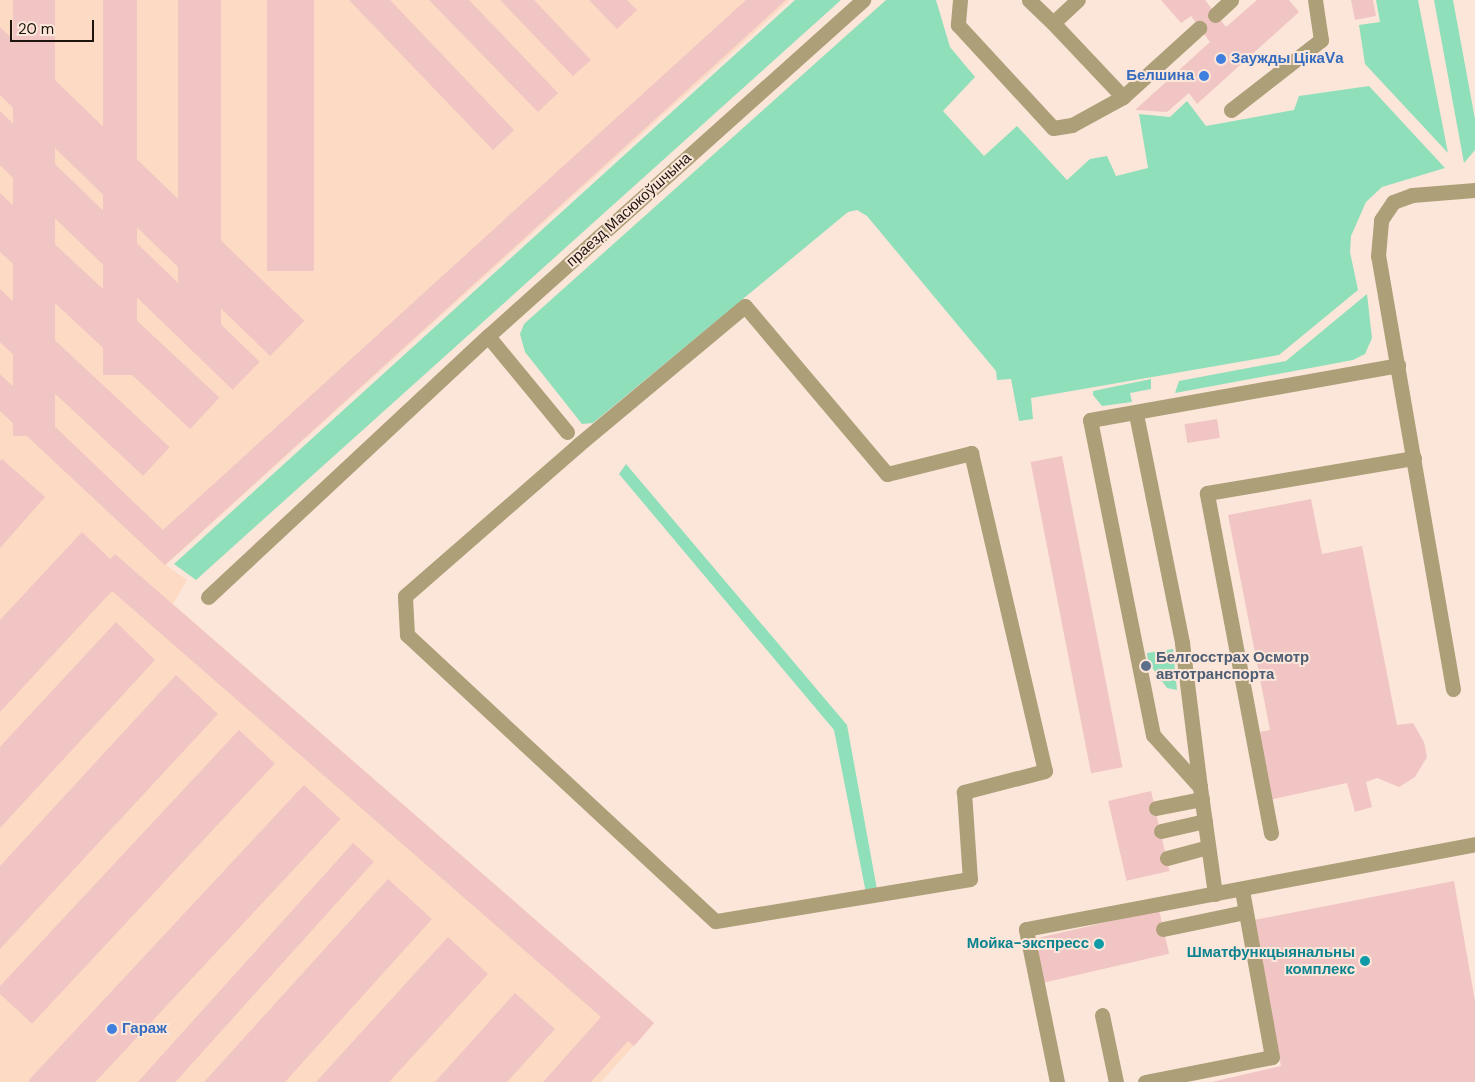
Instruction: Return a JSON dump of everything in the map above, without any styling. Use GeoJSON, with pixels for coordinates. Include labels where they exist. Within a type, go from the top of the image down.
{"type":"FeatureCollection","features":[{"type":"Feature","properties":{"kind":"street","name":"праезд Масюкоўшчына"},"geometry":{"type":"LineString","coordinates":[[208,597],[488,336],[863,0]]}},
{"type":"Feature","properties":{"kind":"street"},"geometry":{"type":"LineString","coordinates":[[960,0],[958,25],[1053,128],[1072,125],[1123,97],[1199,28]]}},
{"type":"Feature","properties":{"kind":"street"},"geometry":{"type":"LineString","coordinates":[[1029,0],[1123,97]]}},
{"type":"Feature","properties":{"kind":"street"},"geometry":{"type":"LineString","coordinates":[[1053,24],[1078,0]]}},
{"type":"Feature","properties":{"kind":"street"},"geometry":{"type":"LineString","coordinates":[[1215,15],[1231,0]]}},
{"type":"Feature","properties":{"kind":"street"},"geometry":{"type":"LineString","coordinates":[[1231,110],[1321,40],[1315,0]]}},
{"type":"Feature","properties":{"kind":"street"},"geometry":{"type":"LineString","coordinates":[[1454,689],[1378,256],[1381,220],[1393,202],[1412,195],[1475,190]]}},
{"type":"Feature","properties":{"kind":"street"},"geometry":{"type":"LineString","coordinates":[[745,306],[887,474],[971,453],[1045,771],[964,792],[970,878],[715,921],[407,635],[405,596],[578,445],[745,306]]}},
{"type":"Feature","properties":{"kind":"street"},"geometry":{"type":"LineString","coordinates":[[488,336],[578,445]]}},
{"type":"Feature","properties":{"kind":"street"},"geometry":{"type":"LineString","coordinates":[[1201,793],[1153,735],[1090,420],[1136,414],[1398,365]]}},
{"type":"Feature","properties":{"kind":"street"},"geometry":{"type":"LineString","coordinates":[[1136,414],[1182,643],[1215,894]]}},
{"type":"Feature","properties":{"kind":"street"},"geometry":{"type":"LineString","coordinates":[[1270,833],[1208,493],[1414,458]]}},
{"type":"Feature","properties":{"kind":"street"},"geometry":{"type":"LineString","coordinates":[[1156,808],[1201,793]]}},
{"type":"Feature","properties":{"kind":"street"},"geometry":{"type":"LineString","coordinates":[[1161,831],[1205,821]]}},
{"type":"Feature","properties":{"kind":"street"},"geometry":{"type":"LineString","coordinates":[[1058,1082],[1026,930],[1475,844]]}},
{"type":"Feature","properties":{"kind":"street"},"geometry":{"type":"LineString","coordinates":[[1167,858],[1208,847]]}},
{"type":"Feature","properties":{"kind":"street"},"geometry":{"type":"LineString","coordinates":[[1145,1082],[1272,1057],[1242,890]]}},
{"type":"Feature","properties":{"kind":"street"},"geometry":{"type":"LineString","coordinates":[[1163,929],[1245,912]]}},
{"type":"Feature","properties":{"kind":"street"},"geometry":{"type":"LineString","coordinates":[[1102,1015],[1116,1082]]}},
{"type":"Feature","properties":{"kind":"shaded area"},"geometry":{"type":"Polygon","coordinates":[[[0,0],[790,0],[166,565],[187,580],[173,604],[654,1023],[601,1082],[0,1082],[0,0]]]}},
{"type":"Feature","properties":{"kind":"green space"},"geometry":{"type":"Polygon","coordinates":[[[795,0],[841,0],[196,580],[174,564],[795,0]]]}},
{"type":"Feature","properties":{"kind":"green space"},"geometry":{"type":"Polygon","coordinates":[[[886,0],[936,0],[950,47],[975,77],[943,111],[984,156],[1017,126],[1067,180],[1090,159],[1107,156],[1116,176],[1148,168],[1139,114],[1170,117],[1187,101],[1206,126],[1294,110],[1299,96],[1369,86],[1445,168],[1382,187],[1366,202],[1351,236],[1350,252],[1358,290],[1279,355],[1031,398],[1033,419],[1019,421],[1011,379],[997,380],[996,371],[867,216],[857,210],[848,212],[593,423],[582,424],[525,352],[520,334],[524,324],[886,0]]]}},
{"type":"Feature","properties":{"kind":"green space"},"geometry":{"type":"Polygon","coordinates":[[[1376,0],[1418,0],[1448,153],[1365,64],[1359,25],[1380,22],[1376,0]]]}},
{"type":"Feature","properties":{"kind":"green space"},"geometry":{"type":"Polygon","coordinates":[[[1434,0],[1453,0],[1475,119],[1475,150],[1464,163],[1434,0]]]}},
{"type":"Feature","properties":{"kind":"green space"},"geometry":{"type":"Polygon","coordinates":[[[1367,294],[1372,338],[1365,354],[1353,360],[1175,393],[1179,381],[1286,361],[1367,294]]]}},
{"type":"Feature","properties":{"kind":"green space"},"geometry":{"type":"Polygon","coordinates":[[[1151,379],[1151,389],[1130,393],[1132,402],[1102,406],[1093,395],[1093,391],[1151,379]]]}},
{"type":"Feature","properties":{"kind":"green space"},"geometry":{"type":"Polygon","coordinates":[[[626,464],[847,725],[878,895],[866,893],[834,730],[619,474],[626,464]]]}},
{"type":"Feature","properties":{"kind":"green space"},"geometry":{"type":"Polygon","coordinates":[[[1173,649],[1177,690],[1167,688],[1148,662],[1147,653],[1173,649]]]}},
{"type":"Feature","properties":{"kind":"building"},"geometry":{"type":"Polygon","coordinates":[[[13,0],[55,0],[55,436],[13,436],[13,0]]]}},
{"type":"Feature","properties":{"kind":"building"},"geometry":{"type":"Polygon","coordinates":[[[103,0],[137,0],[137,375],[103,375],[103,0]]]}},
{"type":"Feature","properties":{"kind":"building"},"geometry":{"type":"Polygon","coordinates":[[[178,0],[221,0],[221,330],[178,330],[178,0]]]}},
{"type":"Feature","properties":{"kind":"building"},"geometry":{"type":"Polygon","coordinates":[[[267,0],[314,0],[314,271],[267,271],[267,0]]]}},
{"type":"Feature","properties":{"kind":"building"},"geometry":{"type":"Polygon","coordinates":[[[349,0],[390,0],[514,130],[493,150],[349,0]]]}},
{"type":"Feature","properties":{"kind":"building"},"geometry":{"type":"Polygon","coordinates":[[[429,0],[469,0],[558,93],[538,112],[429,0]]]}},
{"type":"Feature","properties":{"kind":"building"},"geometry":{"type":"Polygon","coordinates":[[[500,0],[534,0],[591,60],[573,76],[500,0]]]}},
{"type":"Feature","properties":{"kind":"building"},"geometry":{"type":"Polygon","coordinates":[[[589,0],[627,0],[637,10],[617,29],[589,0]]]}},
{"type":"Feature","properties":{"kind":"building"},"geometry":{"type":"Polygon","coordinates":[[[746,0],[786,0],[165,565],[0,411],[0,374],[163,530],[746,0]]]}},
{"type":"Feature","properties":{"kind":"building"},"geometry":{"type":"Polygon","coordinates":[[[1161,0],[1205,0],[1226,27],[1257,0],[1289,0],[1299,12],[1197,104],[1189,93],[1167,112],[1135,110],[1210,42],[1191,16],[1181,23],[1161,0]]]}},
{"type":"Feature","properties":{"kind":"building"},"geometry":{"type":"Polygon","coordinates":[[[1351,0],[1373,0],[1376,16],[1355,20],[1351,0]]]}},
{"type":"Feature","properties":{"kind":"building"},"geometry":{"type":"Polygon","coordinates":[[[0,27],[304,321],[270,356],[0,95],[0,27]]]}},
{"type":"Feature","properties":{"kind":"building"},"geometry":{"type":"Polygon","coordinates":[[[0,111],[260,362],[233,390],[0,165],[0,111]]]}},
{"type":"Feature","properties":{"kind":"building"},"geometry":{"type":"Polygon","coordinates":[[[0,193],[219,398],[190,429],[0,252],[0,193]]]}},
{"type":"Feature","properties":{"kind":"building"},"geometry":{"type":"Polygon","coordinates":[[[0,289],[170,447],[143,476],[0,342],[0,289]]]}},
{"type":"Feature","properties":{"kind":"building"},"geometry":{"type":"Polygon","coordinates":[[[1217,419],[1220,438],[1187,443],[1184,424],[1217,419]]]}},
{"type":"Feature","properties":{"kind":"building"},"geometry":{"type":"Polygon","coordinates":[[[1062,456],[1122,767],[1091,773],[1031,462],[1062,456]]]}},
{"type":"Feature","properties":{"kind":"building"},"geometry":{"type":"Polygon","coordinates":[[[2,459],[45,497],[0,548],[0,461],[2,459]]]}},
{"type":"Feature","properties":{"kind":"building"},"geometry":{"type":"Polygon","coordinates":[[[1311,499],[1322,554],[1362,546],[1397,725],[1413,723],[1424,742],[1427,757],[1415,777],[1399,787],[1377,778],[1366,782],[1372,807],[1355,812],[1347,783],[1269,800],[1255,733],[1270,730],[1228,515],[1311,499]]]}},
{"type":"Feature","properties":{"kind":"building"},"geometry":{"type":"Polygon","coordinates":[[[82,532],[110,559],[115,554],[654,1023],[634,1046],[628,1041],[591,1082],[543,1082],[601,1017],[112,591],[0,712],[0,620],[82,532]]]}},
{"type":"Feature","properties":{"kind":"building"},"geometry":{"type":"Polygon","coordinates":[[[116,622],[155,660],[0,828],[0,747],[116,622]]]}},
{"type":"Feature","properties":{"kind":"building"},"geometry":{"type":"Polygon","coordinates":[[[176,675],[218,714],[0,949],[0,866],[176,675]]]}},
{"type":"Feature","properties":{"kind":"building"},"geometry":{"type":"Polygon","coordinates":[[[239,730],[275,763],[32,1024],[0,994],[0,986],[239,730]]]}},
{"type":"Feature","properties":{"kind":"building"},"geometry":{"type":"Polygon","coordinates":[[[304,785],[341,819],[95,1082],[28,1080],[304,785]]]}},
{"type":"Feature","properties":{"kind":"building"},"geometry":{"type":"Polygon","coordinates":[[[1151,791],[1169,871],[1127,881],[1108,801],[1151,791]]]}},
{"type":"Feature","properties":{"kind":"building"},"geometry":{"type":"Polygon","coordinates":[[[353,843],[374,862],[175,1082],[138,1082],[353,843]]]}},
{"type":"Feature","properties":{"kind":"building"},"geometry":{"type":"Polygon","coordinates":[[[388,879],[432,919],[285,1082],[204,1082],[388,879]]]}},
{"type":"Feature","properties":{"kind":"building","name":"Шматфункцыянальны комплекс"},"geometry":{"type":"Polygon","coordinates":[[[1454,881],[1475,1001],[1475,1082],[1212,1082],[1281,1066],[1254,920],[1454,881]]]}},
{"type":"Feature","properties":{"kind":"building","name":"Мойка-экспресс"},"geometry":{"type":"Polygon","coordinates":[[[1159,910],[1169,954],[1042,983],[1032,939],[1159,910]]]}},
{"type":"Feature","properties":{"kind":"building"},"geometry":{"type":"Polygon","coordinates":[[[448,937],[488,974],[389,1082],[316,1082],[448,937]]]}},
{"type":"Feature","properties":{"kind":"building"},"geometry":{"type":"Polygon","coordinates":[[[515,993],[555,1029],[507,1082],[435,1082],[515,993]]]}},
{"type":"Feature","properties":{"kind":"place","name":"Заужды ЦікаVа"},"geometry":{"type":"Point","coordinates":[1221,59]}},
{"type":"Feature","properties":{"kind":"place","name":"Белшина"},"geometry":{"type":"Point","coordinates":[1204,76]}},
{"type":"Feature","properties":{"kind":"place","name":"Белгосстрах Осмотр автотранспорта"},"geometry":{"type":"Point","coordinates":[1146,666]}},
{"type":"Feature","properties":{"kind":"place","name":"Мойка-экспресс"},"geometry":{"type":"Point","coordinates":[1099,944]}},
{"type":"Feature","properties":{"kind":"place","name":"Шматфункцыянальны комплекс"},"geometry":{"type":"Point","coordinates":[1365,961]}},
{"type":"Feature","properties":{"kind":"place","name":"Гараж"},"geometry":{"type":"Point","coordinates":[112,1029]}}]}
